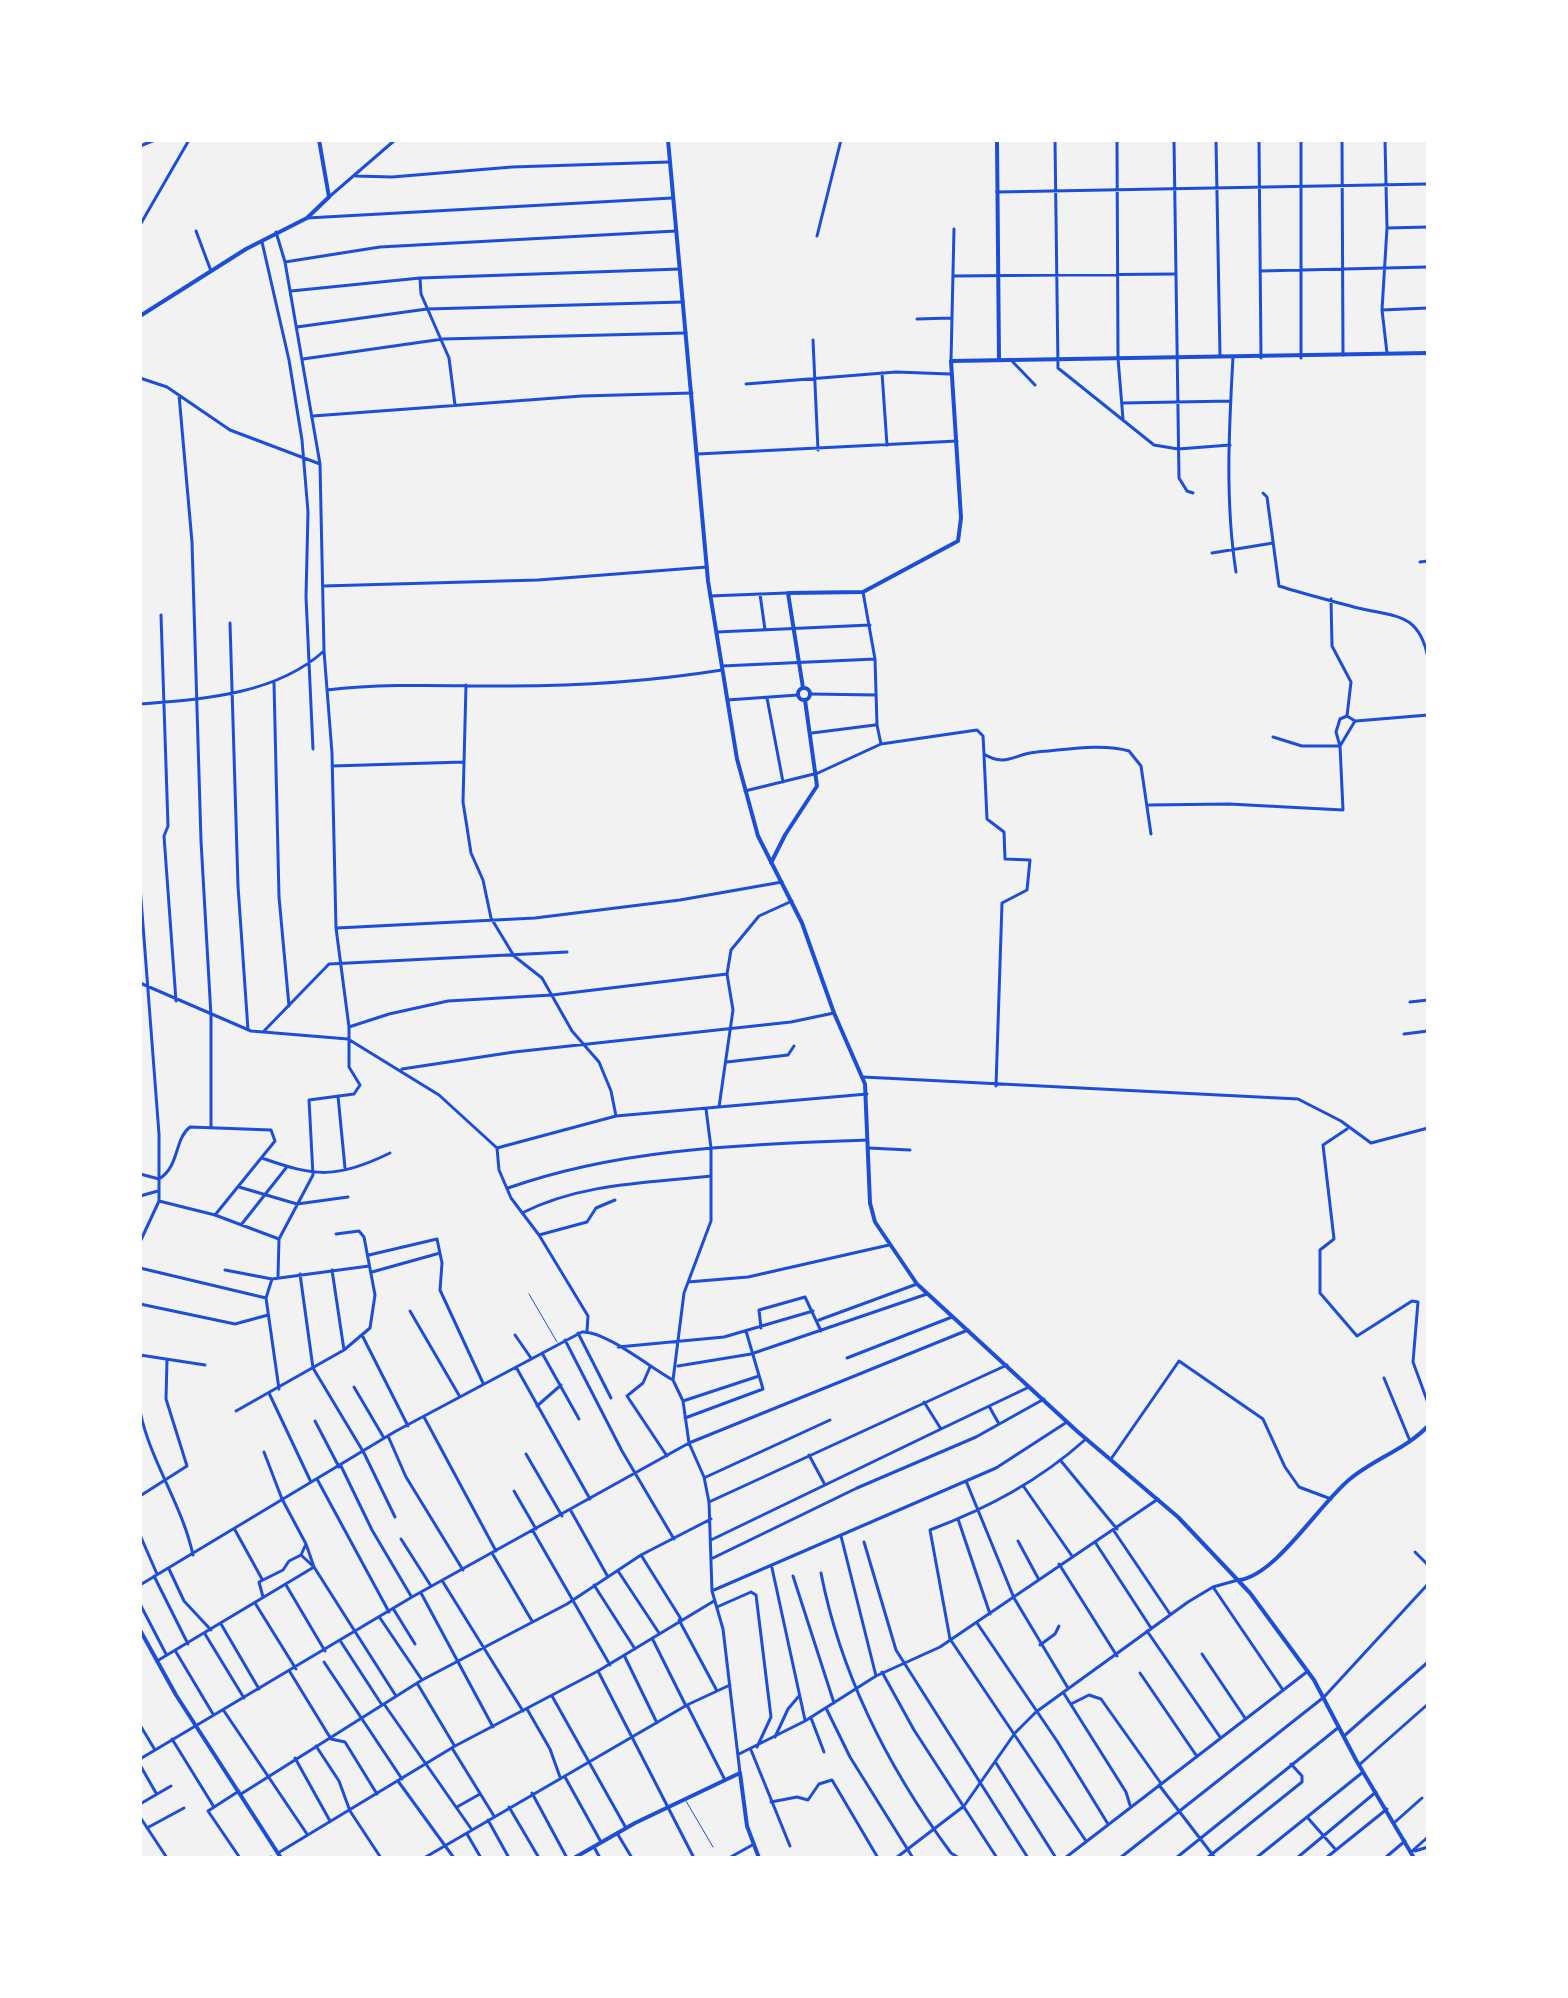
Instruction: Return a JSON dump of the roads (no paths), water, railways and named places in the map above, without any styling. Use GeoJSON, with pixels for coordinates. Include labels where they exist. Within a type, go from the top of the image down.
{"type":"FeatureCollection","features":[{"type":"Feature","properties":{"kind":"street"},"geometry":{"type":"LineString","coordinates":[[140,146],[155,140]]}},
{"type":"Feature","properties":{"kind":"street"},"geometry":{"type":"LineString","coordinates":[[140,225],[189,140]]}},
{"type":"Feature","properties":{"kind":"street"},"geometry":{"type":"LineString","coordinates":[[319,140],[329,197]]}},
{"type":"Feature","properties":{"kind":"street"},"geometry":{"type":"LineString","coordinates":[[140,316],[262,240],[307,218],[395,140]]}},
{"type":"Feature","properties":{"kind":"street"},"geometry":{"type":"LineString","coordinates":[[668,140],[710,596],[727,700],[745,791],[771,864],[792,901],[834,1013],[863,1077],[867,1094],[871,1210],[889,1245],[917,1284],[1086,1439],[1158,1499],[1238,1580],[1308,1671],[1413,1855]]}},
{"type":"Feature","properties":{"kind":"street"},"geometry":{"type":"LineString","coordinates":[[817,236],[841,140]]}},
{"type":"Feature","properties":{"kind":"street"},"geometry":{"type":"LineString","coordinates":[[997,140],[999,360]]}},
{"type":"Feature","properties":{"kind":"street"},"geometry":{"type":"LineString","coordinates":[[1055,140],[1058,369],[1154,445],[1178,449],[1230,445]]}},
{"type":"Feature","properties":{"kind":"street"},"geometry":{"type":"LineString","coordinates":[[1117,140],[1118,358],[1123,419]]}},
{"type":"Feature","properties":{"kind":"street"},"geometry":{"type":"LineString","coordinates":[[1174,140],[1179,482],[1187,492],[1193,493]]}},
{"type":"Feature","properties":{"kind":"street"},"geometry":{"type":"LineString","coordinates":[[1216,140],[1220,357]]}},
{"type":"Feature","properties":{"kind":"street"},"geometry":{"type":"LineString","coordinates":[[1259,140],[1261,358]]}},
{"type":"Feature","properties":{"kind":"street"},"geometry":{"type":"LineString","coordinates":[[1301,140],[1301,358]]}},
{"type":"Feature","properties":{"kind":"street"},"geometry":{"type":"LineString","coordinates":[[1342,140],[1343,355]]}},
{"type":"Feature","properties":{"kind":"street"},"geometry":{"type":"LineString","coordinates":[[1385,140],[1387,228],[1382,310],[1387,353]]}},
{"type":"Feature","properties":{"kind":"street"},"geometry":{"type":"LineString","coordinates":[[356,176],[392,177],[512,167],[669,162]]}},
{"type":"Feature","properties":{"kind":"street"},"geometry":{"type":"LineString","coordinates":[[997,192],[1428,184]]}},
{"type":"Feature","properties":{"kind":"street"},"geometry":{"type":"LineString","coordinates":[[307,218],[672,198]]}},
{"type":"Feature","properties":{"kind":"street"},"geometry":{"type":"LineString","coordinates":[[1387,228],[1428,227]]}},
{"type":"Feature","properties":{"kind":"street"},"geometry":{"type":"LineString","coordinates":[[710,596],[863,592],[958,541],[961,518],[950,374],[954,229]]}},
{"type":"Feature","properties":{"kind":"street"},"geometry":{"type":"LineString","coordinates":[[196,231],[211,271]]}},
{"type":"Feature","properties":{"kind":"street"},"geometry":{"type":"LineString","coordinates":[[285,262],[380,247],[676,231]]}},
{"type":"Feature","properties":{"kind":"street"},"geometry":{"type":"LineString","coordinates":[[276,232],[291,291],[320,464],[324,651],[332,766],[336,928],[349,1027],[349,1067],[360,1085],[354,1094],[312,1098],[308,1103],[313,1175],[279,1239],[278,1276]]}},
{"type":"Feature","properties":{"kind":"street"},"geometry":{"type":"LineString","coordinates":[[262,240],[289,360],[303,459],[308,512],[306,597],[313,749]]}},
{"type":"Feature","properties":{"kind":"street"},"geometry":{"type":"LineString","coordinates":[[1260,271],[1428,267]]}},
{"type":"Feature","properties":{"kind":"street"},"geometry":{"type":"LineString","coordinates":[[291,291],[420,278],[680,269]]}},
{"type":"Feature","properties":{"kind":"street"},"geometry":{"type":"LineString","coordinates":[[954,276],[999,273],[1176,274]]}},
{"type":"Feature","properties":{"kind":"street"},"geometry":{"type":"LineString","coordinates":[[420,278],[427,309],[443,339],[454,379],[455,405]]}},
{"type":"Feature","properties":{"kind":"street"},"geometry":{"type":"LineString","coordinates":[[140,283],[140,308]]}},
{"type":"Feature","properties":{"kind":"street"},"geometry":{"type":"LineString","coordinates":[[297,327],[427,309],[683,302]]}},
{"type":"Feature","properties":{"kind":"street"},"geometry":{"type":"LineString","coordinates":[[1382,310],[1428,308]]}},
{"type":"Feature","properties":{"kind":"street"},"geometry":{"type":"LineString","coordinates":[[917,319],[951,318]]}},
{"type":"Feature","properties":{"kind":"street"},"geometry":{"type":"LineString","coordinates":[[302,359],[443,339],[686,333]]}},
{"type":"Feature","properties":{"kind":"street"},"geometry":{"type":"LineString","coordinates":[[813,340],[818,450]]}},
{"type":"Feature","properties":{"kind":"street"},"geometry":{"type":"LineString","coordinates":[[951,361],[1301,358],[1428,353]]}},
{"type":"Feature","properties":{"kind":"street"},"geometry":{"type":"LineString","coordinates":[[1233,357],[1230,445],[1232,550],[1236,572]]}},
{"type":"Feature","properties":{"kind":"street"},"geometry":{"type":"LineString","coordinates":[[1011,360],[1035,385]]}},
{"type":"Feature","properties":{"kind":"street"},"geometry":{"type":"LineString","coordinates":[[746,384],[882,373],[950,374]]}},
{"type":"Feature","properties":{"kind":"street"},"geometry":{"type":"LineString","coordinates":[[882,373],[887,445]]}},
{"type":"Feature","properties":{"kind":"street"},"geometry":{"type":"LineString","coordinates":[[140,378],[179,395],[217,424],[320,464]]}},
{"type":"Feature","properties":{"kind":"street"},"geometry":{"type":"LineString","coordinates":[[313,416],[582,396],[692,393]]}},
{"type":"Feature","properties":{"kind":"street"},"geometry":{"type":"LineString","coordinates":[[179,395],[190,508],[201,856],[211,1016],[211,1127]]}},
{"type":"Feature","properties":{"kind":"street"},"geometry":{"type":"LineString","coordinates":[[1122,403],[1231,401]]}},
{"type":"Feature","properties":{"kind":"street"},"geometry":{"type":"LineString","coordinates":[[698,454],[957,441]]}},
{"type":"Feature","properties":{"kind":"street"},"geometry":{"type":"LineString","coordinates":[[1263,493],[1279,586],[1358,608],[1396,614],[1420,633],[1428,658]]}},
{"type":"Feature","properties":{"kind":"street"},"geometry":{"type":"LineString","coordinates":[[1212,553],[1273,543]]}},
{"type":"Feature","properties":{"kind":"street"},"geometry":{"type":"LineString","coordinates":[[1420,562],[1428,561]]}},
{"type":"Feature","properties":{"kind":"street"},"geometry":{"type":"LineString","coordinates":[[323,586],[538,580],[707,567]]}},
{"type":"Feature","properties":{"kind":"street"},"geometry":{"type":"LineString","coordinates":[[863,592],[875,659],[877,725],[881,744]]}},
{"type":"Feature","properties":{"kind":"street"},"geometry":{"type":"LineString","coordinates":[[788,593],[803,688],[810,694],[876,695]]}},
{"type":"Feature","properties":{"kind":"street"},"geometry":{"type":"LineString","coordinates":[[760,594],[765,630]]}},
{"type":"Feature","properties":{"kind":"street"},"geometry":{"type":"LineString","coordinates":[[1331,599],[1332,646],[1351,682],[1347,716]]}},
{"type":"Feature","properties":{"kind":"street"},"geometry":{"type":"LineString","coordinates":[[161,615],[168,826],[164,836],[176,1001]]}},
{"type":"Feature","properties":{"kind":"street"},"geometry":{"type":"LineString","coordinates":[[230,623],[238,886],[248,1030]]}},
{"type":"Feature","properties":{"kind":"street"},"geometry":{"type":"LineString","coordinates":[[716,632],[870,625]]}},
{"type":"Feature","properties":{"kind":"street"},"geometry":{"type":"LineString","coordinates":[[140,704],[198,698],[274,683],[324,651]]}},
{"type":"Feature","properties":{"kind":"street"},"geometry":{"type":"LineString","coordinates":[[327,690],[363,686],[667,679],[722,668],[875,659]]}},
{"type":"Feature","properties":{"kind":"street"},"geometry":{"type":"LineString","coordinates":[[274,683],[279,897],[289,1006]]}},
{"type":"Feature","properties":{"kind":"street"},"geometry":{"type":"LineString","coordinates":[[466,685],[462,780],[466,830],[491,918],[514,956],[542,978],[572,1031],[587,1047],[606,1077],[616,1116]]}},
{"type":"Feature","properties":{"kind":"street"},"geometry":{"type":"LineString","coordinates":[[798,695],[803,688]]}},
{"type":"Feature","properties":{"kind":"street"},"geometry":{"type":"LineString","coordinates":[[805,700],[810,694]]}},
{"type":"Feature","properties":{"kind":"street"},"geometry":{"type":"LineString","coordinates":[[727,700],[798,695],[805,700],[818,773],[813,798],[788,829],[771,864]]}},
{"type":"Feature","properties":{"kind":"street"},"geometry":{"type":"LineString","coordinates":[[767,698],[783,782]]}},
{"type":"Feature","properties":{"kind":"street"},"geometry":{"type":"LineString","coordinates":[[1347,716],[1355,721],[1428,715]]}},
{"type":"Feature","properties":{"kind":"street"},"geometry":{"type":"LineString","coordinates":[[1149,805],[1229,804],[1343,810],[1340,746],[1336,732],[1340,719],[1347,716]]}},
{"type":"Feature","properties":{"kind":"street"},"geometry":{"type":"LineString","coordinates":[[1340,746],[1355,721]]}},
{"type":"Feature","properties":{"kind":"street"},"geometry":{"type":"LineString","coordinates":[[812,733],[877,725]]}},
{"type":"Feature","properties":{"kind":"street"},"geometry":{"type":"LineString","coordinates":[[745,791],[818,773],[881,744],[974,729],[982,734],[987,819],[1004,832],[1005,859],[1030,860],[1027,890],[1002,903],[996,1086]]}},
{"type":"Feature","properties":{"kind":"street"},"geometry":{"type":"LineString","coordinates":[[1273,737],[1302,746],[1340,746]]}},
{"type":"Feature","properties":{"kind":"street"},"geometry":{"type":"LineString","coordinates":[[984,754],[998,761],[1020,758],[1032,752],[1119,748],[1129,751],[1141,766],[1151,834]]}},
{"type":"Feature","properties":{"kind":"street"},"geometry":{"type":"LineString","coordinates":[[332,766],[464,762]]}},
{"type":"Feature","properties":{"kind":"street"},"geometry":{"type":"LineString","coordinates":[[336,928],[579,912],[782,882]]}},
{"type":"Feature","properties":{"kind":"street"},"geometry":{"type":"LineString","coordinates":[[140,886],[150,989],[159,1179],[159,1201],[140,1240]]}},
{"type":"Feature","properties":{"kind":"street"},"geometry":{"type":"LineString","coordinates":[[719,1107],[733,1010],[727,974],[731,950],[764,912],[792,901]]}},
{"type":"Feature","properties":{"kind":"street"},"geometry":{"type":"LineString","coordinates":[[263,1032],[325,966],[567,952]]}},
{"type":"Feature","properties":{"kind":"street"},"geometry":{"type":"LineString","coordinates":[[349,1027],[389,1014],[448,1001],[552,995],[727,974]]}},
{"type":"Feature","properties":{"kind":"street"},"geometry":{"type":"LineString","coordinates":[[140,983],[248,1030],[348,1039],[402,1069],[465,1116],[497,1148],[499,1170],[507,1188],[588,1316],[587,1331]]}},
{"type":"Feature","properties":{"kind":"street"},"geometry":{"type":"LineString","coordinates":[[1410,1002],[1428,1000]]}},
{"type":"Feature","properties":{"kind":"street"},"geometry":{"type":"LineString","coordinates":[[402,1069],[514,1052],[587,1047],[730,1027],[791,1022],[834,1013]]}},
{"type":"Feature","properties":{"kind":"street"},"geometry":{"type":"LineString","coordinates":[[1404,1034],[1428,1031]]}},
{"type":"Feature","properties":{"kind":"street"},"geometry":{"type":"LineString","coordinates":[[727,1062],[788,1055],[794,1046]]}},
{"type":"Feature","properties":{"kind":"street"},"geometry":{"type":"LineString","coordinates":[[863,1077],[1298,1099],[1341,1121],[1347,1129],[1371,1143],[1428,1128]]}},
{"type":"Feature","properties":{"kind":"street"},"geometry":{"type":"LineString","coordinates":[[497,1148],[616,1116],[867,1094]]}},
{"type":"Feature","properties":{"kind":"street"},"geometry":{"type":"LineString","coordinates":[[338,1096],[345,1168]]}},
{"type":"Feature","properties":{"kind":"street"},"geometry":{"type":"LineString","coordinates":[[673,1380],[688,1282],[711,1221],[711,1148],[706,1109]]}},
{"type":"Feature","properties":{"kind":"street"},"geometry":{"type":"LineString","coordinates":[[159,1179],[170,1170],[184,1131],[190,1127],[271,1130],[275,1141],[215,1215]]}},
{"type":"Feature","properties":{"kind":"street"},"geometry":{"type":"LineString","coordinates":[[1347,1129],[1323,1145],[1334,1239],[1320,1250],[1320,1293],[1359,1336],[1412,1301],[1418,1302],[1413,1362],[1428,1403]]}},
{"type":"Feature","properties":{"kind":"street"},"geometry":{"type":"LineString","coordinates":[[507,1188],[606,1160],[711,1148],[867,1140]]}},
{"type":"Feature","properties":{"kind":"street"},"geometry":{"type":"LineString","coordinates":[[868,1148],[910,1150]]}},
{"type":"Feature","properties":{"kind":"street"},"geometry":{"type":"LineString","coordinates":[[262,1158],[313,1175],[371,1162],[390,1153]]}},
{"type":"Feature","properties":{"kind":"street"},"geometry":{"type":"LineString","coordinates":[[241,1225],[287,1167]]}},
{"type":"Feature","properties":{"kind":"street"},"geometry":{"type":"LineString","coordinates":[[140,1174],[159,1179]]}},
{"type":"Feature","properties":{"kind":"street"},"geometry":{"type":"LineString","coordinates":[[522,1213],[564,1197],[619,1184],[711,1176]]}},
{"type":"Feature","properties":{"kind":"street"},"geometry":{"type":"LineString","coordinates":[[239,1187],[297,1204],[348,1197]]}},
{"type":"Feature","properties":{"kind":"street"},"geometry":{"type":"LineString","coordinates":[[140,1196],[158,1191]]}},
{"type":"Feature","properties":{"kind":"street"},"geometry":{"type":"LineString","coordinates":[[539,1235],[587,1222],[596,1208],[615,1200]]}},
{"type":"Feature","properties":{"kind":"street"},"geometry":{"type":"LineString","coordinates":[[159,1201],[215,1215],[279,1239]]}},
{"type":"Feature","properties":{"kind":"street"},"geometry":{"type":"LineString","coordinates":[[236,1411],[344,1350],[363,1337],[374,1320],[372,1272],[361,1232],[336,1234]]}},
{"type":"Feature","properties":{"kind":"street"},"geometry":{"type":"LineString","coordinates":[[368,1256],[431,1238],[437,1239],[440,1290],[483,1383]]}},
{"type":"Feature","properties":{"kind":"street"},"geometry":{"type":"LineString","coordinates":[[688,1282],[748,1277],[889,1245]]}},
{"type":"Feature","properties":{"kind":"street"},"geometry":{"type":"LineString","coordinates":[[372,1272],[440,1253]]}},
{"type":"Feature","properties":{"kind":"street"},"geometry":{"type":"LineString","coordinates":[[225,1270],[272,1279],[369,1266]]}},
{"type":"Feature","properties":{"kind":"street"},"geometry":{"type":"LineString","coordinates":[[140,1268],[266,1298]]}},
{"type":"Feature","properties":{"kind":"street"},"geometry":{"type":"LineString","coordinates":[[332,1270],[344,1350]]}},
{"type":"Feature","properties":{"kind":"street"},"geometry":{"type":"LineString","coordinates":[[300,1274],[313,1368],[364,1453],[395,1517]]}},
{"type":"Feature","properties":{"kind":"street"},"geometry":{"type":"LineString","coordinates":[[272,1279],[266,1298],[279,1389]]}},
{"type":"Feature","properties":{"kind":"street"},"geometry":{"type":"LineString","coordinates":[[817,1320],[917,1284]]}},
{"type":"Feature","properties":{"kind":"street"},"geometry":{"type":"LineString","coordinates":[[677,1366],[751,1354],[822,1333],[927,1294]]}},
{"type":"Feature","properties":{"kind":"street"},"geometry":{"type":"LineString","coordinates":[[761,1328],[760,1310],[805,1297],[822,1333]]}},
{"type":"Feature","properties":{"kind":"street"},"geometry":{"type":"LineString","coordinates":[[140,1304],[235,1324],[268,1315]]}},
{"type":"Feature","properties":{"kind":"street"},"geometry":{"type":"LineString","coordinates":[[410,1311],[460,1397]]}},
{"type":"Feature","properties":{"kind":"street"},"geometry":{"type":"LineString","coordinates":[[618,1347],[724,1337],[813,1311]]}},
{"type":"Feature","properties":{"kind":"street"},"geometry":{"type":"LineString","coordinates":[[847,1358],[953,1317]]}},
{"type":"Feature","properties":{"kind":"street"},"geometry":{"type":"LineString","coordinates":[[140,1759],[213,1714],[296,1669],[412,1597],[689,1443],[968,1330]]}},
{"type":"Feature","properties":{"kind":"street"},"geometry":{"type":"LineString","coordinates":[[140,1585],[386,1437],[483,1383],[587,1331],[673,1380],[683,1401],[689,1443],[704,1477],[709,1502],[712,1591],[723,1629],[745,1815],[759,1858]]}},
{"type":"Feature","properties":{"kind":"street"},"geometry":{"type":"LineString","coordinates":[[685,1418],[762,1390],[746,1331]]}},
{"type":"Feature","properties":{"kind":"street"},"geometry":{"type":"LineString","coordinates":[[578,1333],[611,1398]]}},
{"type":"Feature","properties":{"kind":"street"},"geometry":{"type":"LineString","coordinates":[[515,1335],[531,1358]]}},
{"type":"Feature","properties":{"kind":"street"},"geometry":{"type":"LineString","coordinates":[[363,1337],[408,1426]]}},
{"type":"Feature","properties":{"kind":"street"},"geometry":{"type":"LineString","coordinates":[[565,1340],[635,1475],[674,1539]]}},
{"type":"Feature","properties":{"kind":"street"},"geometry":{"type":"LineString","coordinates":[[542,1353],[579,1419]]}},
{"type":"Feature","properties":{"kind":"street"},"geometry":{"type":"LineString","coordinates":[[140,1355],[205,1365]]}},
{"type":"Feature","properties":{"kind":"street"},"geometry":{"type":"LineString","coordinates":[[140,1496],[186,1468],[166,1399],[167,1360]]}},
{"type":"Feature","properties":{"kind":"street"},"geometry":{"type":"LineString","coordinates":[[1111,1459],[1179,1361],[1263,1419],[1285,1467],[1299,1487],[1331,1499]]}},
{"type":"Feature","properties":{"kind":"street"},"geometry":{"type":"LineString","coordinates":[[709,1502],[1007,1365]]}},
{"type":"Feature","properties":{"kind":"street"},"geometry":{"type":"LineString","coordinates":[[516,1367],[591,1500]]}},
{"type":"Feature","properties":{"kind":"street"},"geometry":{"type":"LineString","coordinates":[[650,1367],[643,1383],[627,1396],[667,1456]]}},
{"type":"Feature","properties":{"kind":"street"},"geometry":{"type":"LineString","coordinates":[[683,1401],[759,1376]]}},
{"type":"Feature","properties":{"kind":"street"},"geometry":{"type":"LineString","coordinates":[[1384,1378],[1410,1441]]}},
{"type":"Feature","properties":{"kind":"street"},"geometry":{"type":"LineString","coordinates":[[537,1406],[561,1385]]}},
{"type":"Feature","properties":{"kind":"street"},"geometry":{"type":"LineString","coordinates":[[711,1540],[1030,1386]]}},
{"type":"Feature","properties":{"kind":"street"},"geometry":{"type":"LineString","coordinates":[[354,1387],[463,1570]]}},
{"type":"Feature","properties":{"kind":"street"},"geometry":{"type":"LineString","coordinates":[[269,1393],[310,1481]]}},
{"type":"Feature","properties":{"kind":"street"},"geometry":{"type":"LineString","coordinates":[[712,1558],[999,1425],[1044,1399]]}},
{"type":"Feature","properties":{"kind":"street"},"geometry":{"type":"LineString","coordinates":[[924,1402],[941,1429]]}},
{"type":"Feature","properties":{"kind":"street"},"geometry":{"type":"LineString","coordinates":[[989,1406],[999,1425]]}},
{"type":"Feature","properties":{"kind":"street"},"geometry":{"type":"LineString","coordinates":[[140,1411],[193,1555]]}},
{"type":"Feature","properties":{"kind":"street"},"geometry":{"type":"LineString","coordinates":[[424,1417],[532,1621]]}},
{"type":"Feature","properties":{"kind":"street"},"geometry":{"type":"LineString","coordinates":[[704,1477],[830,1420]]}},
{"type":"Feature","properties":{"kind":"street"},"geometry":{"type":"LineString","coordinates":[[315,1421],[372,1530],[412,1597]]}},
{"type":"Feature","properties":{"kind":"street"},"geometry":{"type":"LineString","coordinates":[[712,1591],[772,1568],[840,1534],[996,1468],[1067,1422]]}},
{"type":"Feature","properties":{"kind":"street"},"geometry":{"type":"LineString","coordinates":[[896,1858],[964,1806],[1015,1733],[1036,1712],[1117,1656],[1170,1614],[1213,1587],[1251,1577],[1268,1564],[1351,1478],[1428,1426]]}},
{"type":"Feature","properties":{"kind":"street"},"geometry":{"type":"LineString","coordinates":[[1086,1439],[1024,1487],[930,1530],[950,1639],[1086,1841]]}},
{"type":"Feature","properties":{"kind":"street"},"geometry":{"type":"LineString","coordinates":[[264,1452],[314,1567],[396,1696]]}},
{"type":"Feature","properties":{"kind":"street"},"geometry":{"type":"LineString","coordinates":[[526,1454],[562,1516]]}},
{"type":"Feature","properties":{"kind":"street"},"geometry":{"type":"LineString","coordinates":[[809,1455],[825,1485]]}},
{"type":"Feature","properties":{"kind":"street"},"geometry":{"type":"LineString","coordinates":[[1061,1461],[1116,1530],[1170,1614]]}},
{"type":"Feature","properties":{"kind":"street"},"geometry":{"type":"LineString","coordinates":[[316,1478],[392,1611],[415,1644]]}},
{"type":"Feature","properties":{"kind":"street"},"geometry":{"type":"LineString","coordinates":[[966,1481],[1014,1598],[1068,1688]]}},
{"type":"Feature","properties":{"kind":"street"},"geometry":{"type":"LineString","coordinates":[[1024,1487],[1072,1556]]}},
{"type":"Feature","properties":{"kind":"street"},"geometry":{"type":"LineString","coordinates":[[514,1491],[610,1665]]}},
{"type":"Feature","properties":{"kind":"street"},"geometry":{"type":"LineString","coordinates":[[739,1754],[805,1721],[882,1672],[950,1639],[1158,1499]]}},
{"type":"Feature","properties":{"kind":"street"},"geometry":{"type":"LineString","coordinates":[[571,1511],[608,1577]]}},
{"type":"Feature","properties":{"kind":"street"},"geometry":{"type":"LineString","coordinates":[[240,1858],[208,1811],[331,1739],[422,1680],[572,1600],[641,1555],[711,1519]]}},
{"type":"Feature","properties":{"kind":"street"},"geometry":{"type":"LineString","coordinates":[[958,1519],[990,1614]]}},
{"type":"Feature","properties":{"kind":"street"},"geometry":{"type":"LineString","coordinates":[[234,1529],[262,1579]]}},
{"type":"Feature","properties":{"kind":"street"},"geometry":{"type":"LineString","coordinates":[[840,1534],[876,1676]]}},
{"type":"Feature","properties":{"kind":"street"},"geometry":{"type":"LineString","coordinates":[[140,1535],[188,1644]]}},
{"type":"Feature","properties":{"kind":"street"},"geometry":{"type":"LineString","coordinates":[[401,1539],[432,1588]]}},
{"type":"Feature","properties":{"kind":"street"},"geometry":{"type":"LineString","coordinates":[[1018,1541],[1038,1578]]}},
{"type":"Feature","properties":{"kind":"street"},"geometry":{"type":"LineString","coordinates":[[864,1542],[889,1638],[1028,1858]]}},
{"type":"Feature","properties":{"kind":"street"},"geometry":{"type":"LineString","coordinates":[[1095,1542],[1220,1737]]}},
{"type":"Feature","properties":{"kind":"street"},"geometry":{"type":"LineString","coordinates":[[263,1597],[259,1585],[262,1579],[283,1570],[289,1561],[301,1555],[306,1544]]}},
{"type":"Feature","properties":{"kind":"street"},"geometry":{"type":"LineString","coordinates":[[1415,1552],[1428,1565]]}},
{"type":"Feature","properties":{"kind":"street"},"geometry":{"type":"LineString","coordinates":[[301,1555],[314,1567]]}},
{"type":"Feature","properties":{"kind":"street"},"geometry":{"type":"LineString","coordinates":[[641,1555],[680,1619],[716,1689]]}},
{"type":"Feature","properties":{"kind":"street"},"geometry":{"type":"LineString","coordinates":[[1059,1564],[1117,1656]]}},
{"type":"Feature","properties":{"kind":"street"},"geometry":{"type":"LineString","coordinates":[[157,1661],[314,1567]]}},
{"type":"Feature","properties":{"kind":"street"},"geometry":{"type":"LineString","coordinates":[[772,1568],[805,1721]]}},
{"type":"Feature","properties":{"kind":"street"},"geometry":{"type":"LineString","coordinates":[[169,1569],[190,1609],[211,1630]]}},
{"type":"Feature","properties":{"kind":"street"},"geometry":{"type":"LineString","coordinates":[[618,1571],[659,1633]]}},
{"type":"Feature","properties":{"kind":"street"},"geometry":{"type":"LineString","coordinates":[[821,1573],[853,1689],[893,1766],[933,1830],[959,1858]]}},
{"type":"Feature","properties":{"kind":"street"},"geometry":{"type":"LineString","coordinates":[[793,1576],[834,1703]]}},
{"type":"Feature","properties":{"kind":"street"},"geometry":{"type":"LineString","coordinates":[[443,1582],[550,1749],[562,1778],[601,1842]]}},
{"type":"Feature","properties":{"kind":"street"},"geometry":{"type":"LineString","coordinates":[[1120,1858],[1324,1697],[1428,1584]]}},
{"type":"Feature","properties":{"kind":"street"},"geometry":{"type":"LineString","coordinates":[[286,1585],[326,1651]]}},
{"type":"Feature","properties":{"kind":"street"},"geometry":{"type":"LineString","coordinates":[[594,1585],[635,1649]]}},
{"type":"Feature","properties":{"kind":"street"},"geometry":{"type":"LineString","coordinates":[[1213,1587],[1283,1690]]}},
{"type":"Feature","properties":{"kind":"street"},"geometry":{"type":"LineString","coordinates":[[716,1607],[751,1592],[756,1595],[771,1717],[757,1747]]}},
{"type":"Feature","properties":{"kind":"street"},"geometry":{"type":"LineString","coordinates":[[421,1593],[441,1625],[456,1662],[493,1727]]}},
{"type":"Feature","properties":{"kind":"street"},"geometry":{"type":"LineString","coordinates":[[270,1858],[454,1747],[610,1665],[680,1619],[714,1601]]}},
{"type":"Feature","properties":{"kind":"street"},"geometry":{"type":"LineString","coordinates":[[255,1603],[296,1669]]}},
{"type":"Feature","properties":{"kind":"street"},"geometry":{"type":"LineString","coordinates":[[140,1604],[166,1655]]}},
{"type":"Feature","properties":{"kind":"street"},"geometry":{"type":"LineString","coordinates":[[380,1618],[422,1680]]}},
{"type":"Feature","properties":{"kind":"street"},"geometry":{"type":"LineString","coordinates":[[977,1622],[1108,1824]]}},
{"type":"Feature","properties":{"kind":"street"},"geometry":{"type":"LineString","coordinates":[[221,1624],[259,1689]]}},
{"type":"Feature","properties":{"kind":"street"},"geometry":{"type":"LineString","coordinates":[[1040,1645],[1055,1634],[1059,1626]]}},
{"type":"Feature","properties":{"kind":"street"},"geometry":{"type":"LineString","coordinates":[[140,1630],[279,1855]]}},
{"type":"Feature","properties":{"kind":"street"},"geometry":{"type":"LineString","coordinates":[[205,1634],[244,1698]]}},
{"type":"Feature","properties":{"kind":"street"},"geometry":{"type":"LineString","coordinates":[[652,1638],[724,1778]]}},
{"type":"Feature","properties":{"kind":"street"},"geometry":{"type":"LineString","coordinates":[[341,1642],[472,1830]]}},
{"type":"Feature","properties":{"kind":"street"},"geometry":{"type":"LineString","coordinates":[[175,1651],[213,1714]]}},
{"type":"Feature","properties":{"kind":"street"},"geometry":{"type":"LineString","coordinates":[[1202,1654],[1245,1718]]}},
{"type":"Feature","properties":{"kind":"street"},"geometry":{"type":"LineString","coordinates":[[624,1655],[657,1723]]}},
{"type":"Feature","properties":{"kind":"street"},"geometry":{"type":"LineString","coordinates":[[324,1662],[454,1858]]}},
{"type":"Feature","properties":{"kind":"street"},"geometry":{"type":"LineString","coordinates":[[1344,1736],[1428,1662]]}},
{"type":"Feature","properties":{"kind":"street"},"geometry":{"type":"LineString","coordinates":[[598,1671],[694,1858]]}},
{"type":"Feature","properties":{"kind":"street"},"geometry":{"type":"LineString","coordinates":[[1065,1858],[1308,1671]]}},
{"type":"Feature","properties":{"kind":"street"},"geometry":{"type":"LineString","coordinates":[[290,1672],[331,1739],[345,1742]]}},
{"type":"Feature","properties":{"kind":"street"},"geometry":{"type":"LineString","coordinates":[[882,1672],[914,1730],[997,1858]]}},
{"type":"Feature","properties":{"kind":"street"},"geometry":{"type":"LineString","coordinates":[[1140,1673],[1196,1755]]}},
{"type":"Feature","properties":{"kind":"street"},"geometry":{"type":"LineString","coordinates":[[417,1683],[494,1816]]}},
{"type":"Feature","properties":{"kind":"street"},"geometry":{"type":"LineString","coordinates":[[424,1858],[687,1705],[730,1685]]}},
{"type":"Feature","properties":{"kind":"street"},"geometry":{"type":"LineString","coordinates":[[1063,1692],[1126,1792],[1130,1806]]}},
{"type":"Feature","properties":{"kind":"street"},"geometry":{"type":"LineString","coordinates":[[1071,1704],[1089,1695],[1101,1699],[1178,1811],[1214,1856]]}},
{"type":"Feature","properties":{"kind":"street"},"geometry":{"type":"LineString","coordinates":[[552,1696],[626,1828]]}},
{"type":"Feature","properties":{"kind":"street"},"geometry":{"type":"LineString","coordinates":[[775,1737],[788,1709],[799,1696]]}},
{"type":"Feature","properties":{"kind":"street"},"geometry":{"type":"LineString","coordinates":[[1359,1765],[1428,1704]]}},
{"type":"Feature","properties":{"kind":"street"},"geometry":{"type":"LineString","coordinates":[[826,1708],[850,1757],[913,1858]]}},
{"type":"Feature","properties":{"kind":"street"},"geometry":{"type":"LineString","coordinates":[[223,1710],[307,1834]]}},
{"type":"Feature","properties":{"kind":"street"},"geometry":{"type":"LineString","coordinates":[[811,1717],[824,1752]]}},
{"type":"Feature","properties":{"kind":"street"},"geometry":{"type":"LineString","coordinates":[[140,1725],[155,1750]]}},
{"type":"Feature","properties":{"kind":"street"},"geometry":{"type":"LineString","coordinates":[[1176,1858],[1339,1727]]}},
{"type":"Feature","properties":{"kind":"street"},"geometry":{"type":"LineString","coordinates":[[339,1733],[377,1794]]}},
{"type":"Feature","properties":{"kind":"street"},"geometry":{"type":"LineString","coordinates":[[636,1749],[639,1735]]}},
{"type":"Feature","properties":{"kind":"street"},"geometry":{"type":"LineString","coordinates":[[172,1739],[214,1807]]}},
{"type":"Feature","properties":{"kind":"street"},"geometry":{"type":"LineString","coordinates":[[316,1746],[339,1781],[350,1811],[381,1858]]}},
{"type":"Feature","properties":{"kind":"street"},"geometry":{"type":"LineString","coordinates":[[751,1749],[790,1846]]}},
{"type":"Feature","properties":{"kind":"street"},"geometry":{"type":"LineString","coordinates":[[295,1758],[331,1822]]}},
{"type":"Feature","properties":{"kind":"street"},"geometry":{"type":"LineString","coordinates":[[996,1762],[1056,1858]]}},
{"type":"Feature","properties":{"kind":"street"},"geometry":{"type":"LineString","coordinates":[[1207,1858],[1214,1856],[1302,1782],[1302,1776],[1291,1764]]}},
{"type":"Feature","properties":{"kind":"street"},"geometry":{"type":"LineString","coordinates":[[140,1765],[157,1794]]}},
{"type":"Feature","properties":{"kind":"street"},"geometry":{"type":"LineString","coordinates":[[1256,1858],[1363,1772]]}},
{"type":"Feature","properties":{"kind":"street"},"geometry":{"type":"LineString","coordinates":[[574,1858],[626,1828],[724,1778],[740,1773]]}},
{"type":"Feature","properties":{"kind":"street"},"geometry":{"type":"LineString","coordinates":[[771,1802],[797,1797],[808,1800],[822,1781],[830,1779],[836,1783],[878,1858]]}},
{"type":"Feature","properties":{"kind":"street"},"geometry":{"type":"LineString","coordinates":[[140,1804],[171,1786]]}},
{"type":"Feature","properties":{"kind":"street"},"geometry":{"type":"LineString","coordinates":[[1297,1858],[1376,1792]]}},
{"type":"Feature","properties":{"kind":"street"},"geometry":{"type":"LineString","coordinates":[[532,1793],[567,1858]]}},
{"type":"Feature","properties":{"kind":"street"},"geometry":{"type":"LineString","coordinates":[[457,1807],[480,1794]]}},
{"type":"Feature","properties":{"kind":"street"},"geometry":{"type":"LineString","coordinates":[[1395,1822],[1422,1798]]}},
{"type":"Feature","properties":{"kind":"street"},"geometry":{"type":"LineString","coordinates":[[509,1807],[539,1858]]}},
{"type":"Feature","properties":{"kind":"street"},"geometry":{"type":"LineString","coordinates":[[147,1828],[184,1808]]}},
{"type":"Feature","properties":{"kind":"street"},"geometry":{"type":"LineString","coordinates":[[1326,1858],[1387,1809]]}},
{"type":"Feature","properties":{"kind":"street"},"geometry":{"type":"LineString","coordinates":[[140,1817],[167,1858]]}},
{"type":"Feature","properties":{"kind":"street"},"geometry":{"type":"LineString","coordinates":[[1307,1817],[1336,1850]]}},
{"type":"Feature","properties":{"kind":"street"},"geometry":{"type":"LineString","coordinates":[[488,1820],[509,1858]]}},
{"type":"Feature","properties":{"kind":"street"},"geometry":{"type":"LineString","coordinates":[[466,1833],[481,1858]]}},
{"type":"Feature","properties":{"kind":"street"},"geometry":{"type":"LineString","coordinates":[[617,1833],[632,1858]]}},
{"type":"Feature","properties":{"kind":"street"},"geometry":{"type":"LineString","coordinates":[[1413,1855],[1428,1837]]}},
{"type":"Feature","properties":{"kind":"street"},"geometry":{"type":"LineString","coordinates":[[1385,1858],[1405,1841]]}},
{"type":"Feature","properties":{"kind":"street"},"geometry":{"type":"LineString","coordinates":[[729,1858],[754,1844]]}},
{"type":"Feature","properties":{"kind":"street"},"geometry":{"type":"LineString","coordinates":[[593,1847],[600,1858]]}},
{"type":"Feature","properties":{"kind":"street"},"geometry":{"type":"LineString","coordinates":[[1413,1855],[1428,1847]]}},
{"type":"Feature","properties":{"kind":"lane"},"geometry":{"type":"LineString","coordinates":[[529,1294],[558,1344]]}},
{"type":"Feature","properties":{"kind":"lane"},"geometry":{"type":"LineString","coordinates":[[685,1798],[713,1847]]}}]}
